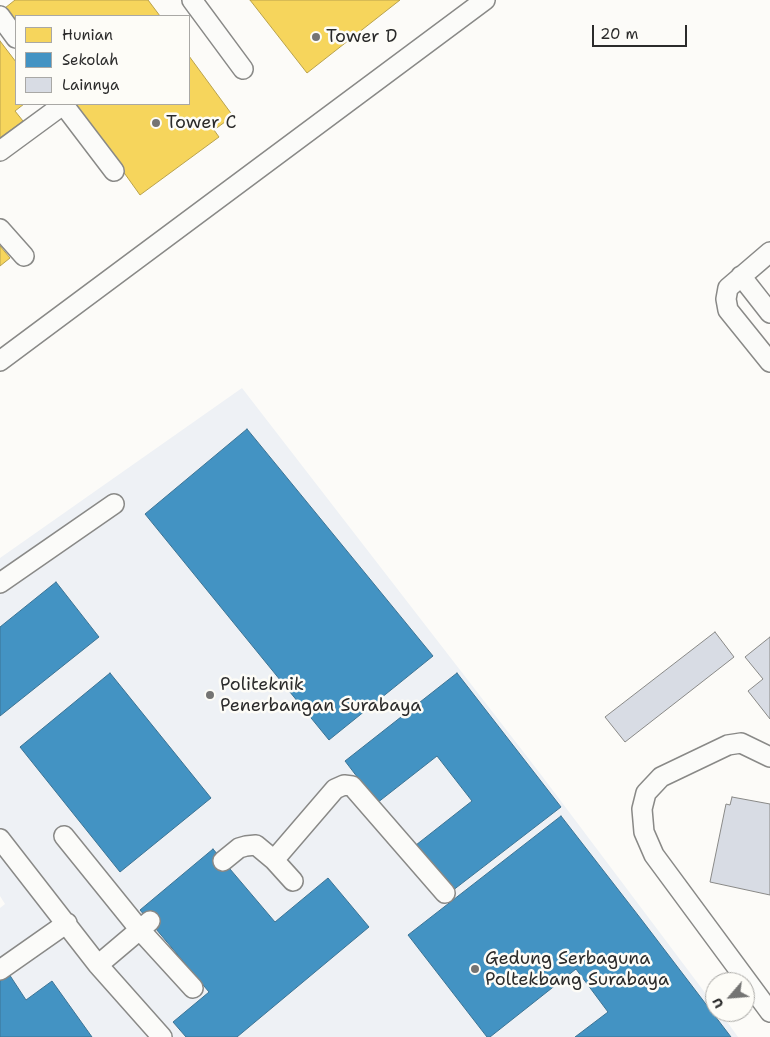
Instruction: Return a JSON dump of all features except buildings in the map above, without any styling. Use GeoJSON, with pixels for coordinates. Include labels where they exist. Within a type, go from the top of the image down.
{"type":"FeatureCollection","features":[{"type":"Feature","properties":{"kind":"lane"},"geometry":{"type":"LineString","coordinates":[[192,0],[243,70]]}},
{"type":"Feature","properties":{"kind":"lane"},"geometry":{"type":"LineString","coordinates":[[0,361],[485,0]]}},
{"type":"Feature","properties":{"kind":"lane"},"geometry":{"type":"LineString","coordinates":[[0,16],[15,37]]}},
{"type":"Feature","properties":{"kind":"lane"},"geometry":{"type":"LineString","coordinates":[[0,151],[63,105]]}},
{"type":"Feature","properties":{"kind":"lane"},"geometry":{"type":"LineString","coordinates":[[65,105],[114,171]]}},
{"type":"Feature","properties":{"kind":"lane"},"geometry":{"type":"LineString","coordinates":[[0,229],[24,256]]}},
{"type":"Feature","properties":{"kind":"lane"},"geometry":{"type":"LineString","coordinates":[[770,252],[728,288],[726,299],[728,310],[770,362]]}},
{"type":"Feature","properties":{"kind":"lane"},"geometry":{"type":"LineString","coordinates":[[740,276],[770,313]]}},
{"type":"Feature","properties":{"kind":"lane"},"geometry":{"type":"LineString","coordinates":[[0,583],[114,504]]}},
{"type":"Feature","properties":{"kind":"lane"},"geometry":{"type":"LineString","coordinates":[[770,757],[741,743],[728,745],[661,777],[646,793],[642,809],[644,832],[654,855],[770,1012]]}},
{"type":"Feature","properties":{"kind":"lane"},"geometry":{"type":"LineString","coordinates":[[274,860],[335,789],[344,785],[352,786],[445,893]]}},
{"type":"Feature","properties":{"kind":"lane"},"geometry":{"type":"LineString","coordinates":[[64,836],[145,926],[193,988]]}},
{"type":"Feature","properties":{"kind":"lane"},"geometry":{"type":"LineString","coordinates":[[0,839],[98,965],[162,1037]]}},
{"type":"Feature","properties":{"kind":"lane"},"geometry":{"type":"LineString","coordinates":[[224,861],[239,848],[251,845],[260,848],[293,881]]}},
{"type":"Feature","properties":{"kind":"lane"},"geometry":{"type":"LineString","coordinates":[[0,970],[66,923]]}},
{"type":"Feature","properties":{"kind":"lane"},"geometry":{"type":"LineString","coordinates":[[98,965],[145,926]]}},
{"type":"Feature","properties":{"kind":"shaded area","name":"Politeknik Penerbangan Surabaya"},"geometry":{"type":"Polygon","coordinates":[[[242,388],[542,776],[705,993],[705,1003],[561,816],[408,935],[487,1037],[237,1037],[368,927],[328,878],[275,922],[213,849],[141,910],[209,992],[174,1022],[186,1037],[92,1037],[52,982],[26,1000],[9,974],[0,981],[0,908],[5,904],[0,896],[0,716],[99,636],[56,582],[0,627],[0,558],[242,388]],[[247,429],[145,514],[330,740],[433,656],[247,429]],[[457,674],[345,762],[377,803],[437,756],[472,801],[416,845],[453,891],[561,807],[457,674]]]}},
{"type":"Feature","properties":{"kind":"shaded area"},"geometry":{"type":"Polygon","coordinates":[[[576,969],[608,1012],[575,1037],[490,1037],[576,969]]]}},
{"type":"Feature","properties":{"kind":"shaded area","name":"Politeknik Penerbangan Surabaya"},"geometry":{"type":"Polygon","coordinates":[[[719,1022],[727,1022],[738,1037],[731,1037],[719,1022]]]}},
{"type":"Feature","properties":{"kind":"place","name":"Tower D"},"geometry":{"type":"Point","coordinates":[316,37]}},
{"type":"Feature","properties":{"kind":"place","name":"Tower C"},"geometry":{"type":"Point","coordinates":[156,123]}},
{"type":"Feature","properties":{"kind":"place","name":"Politeknik Penerbangan Surabaya"},"geometry":{"type":"Point","coordinates":[210,695]}},
{"type":"Feature","properties":{"kind":"place","name":"Gedung Serbaguna Poltekbang Surabaya"},"geometry":{"type":"Point","coordinates":[475,969]}}]}
